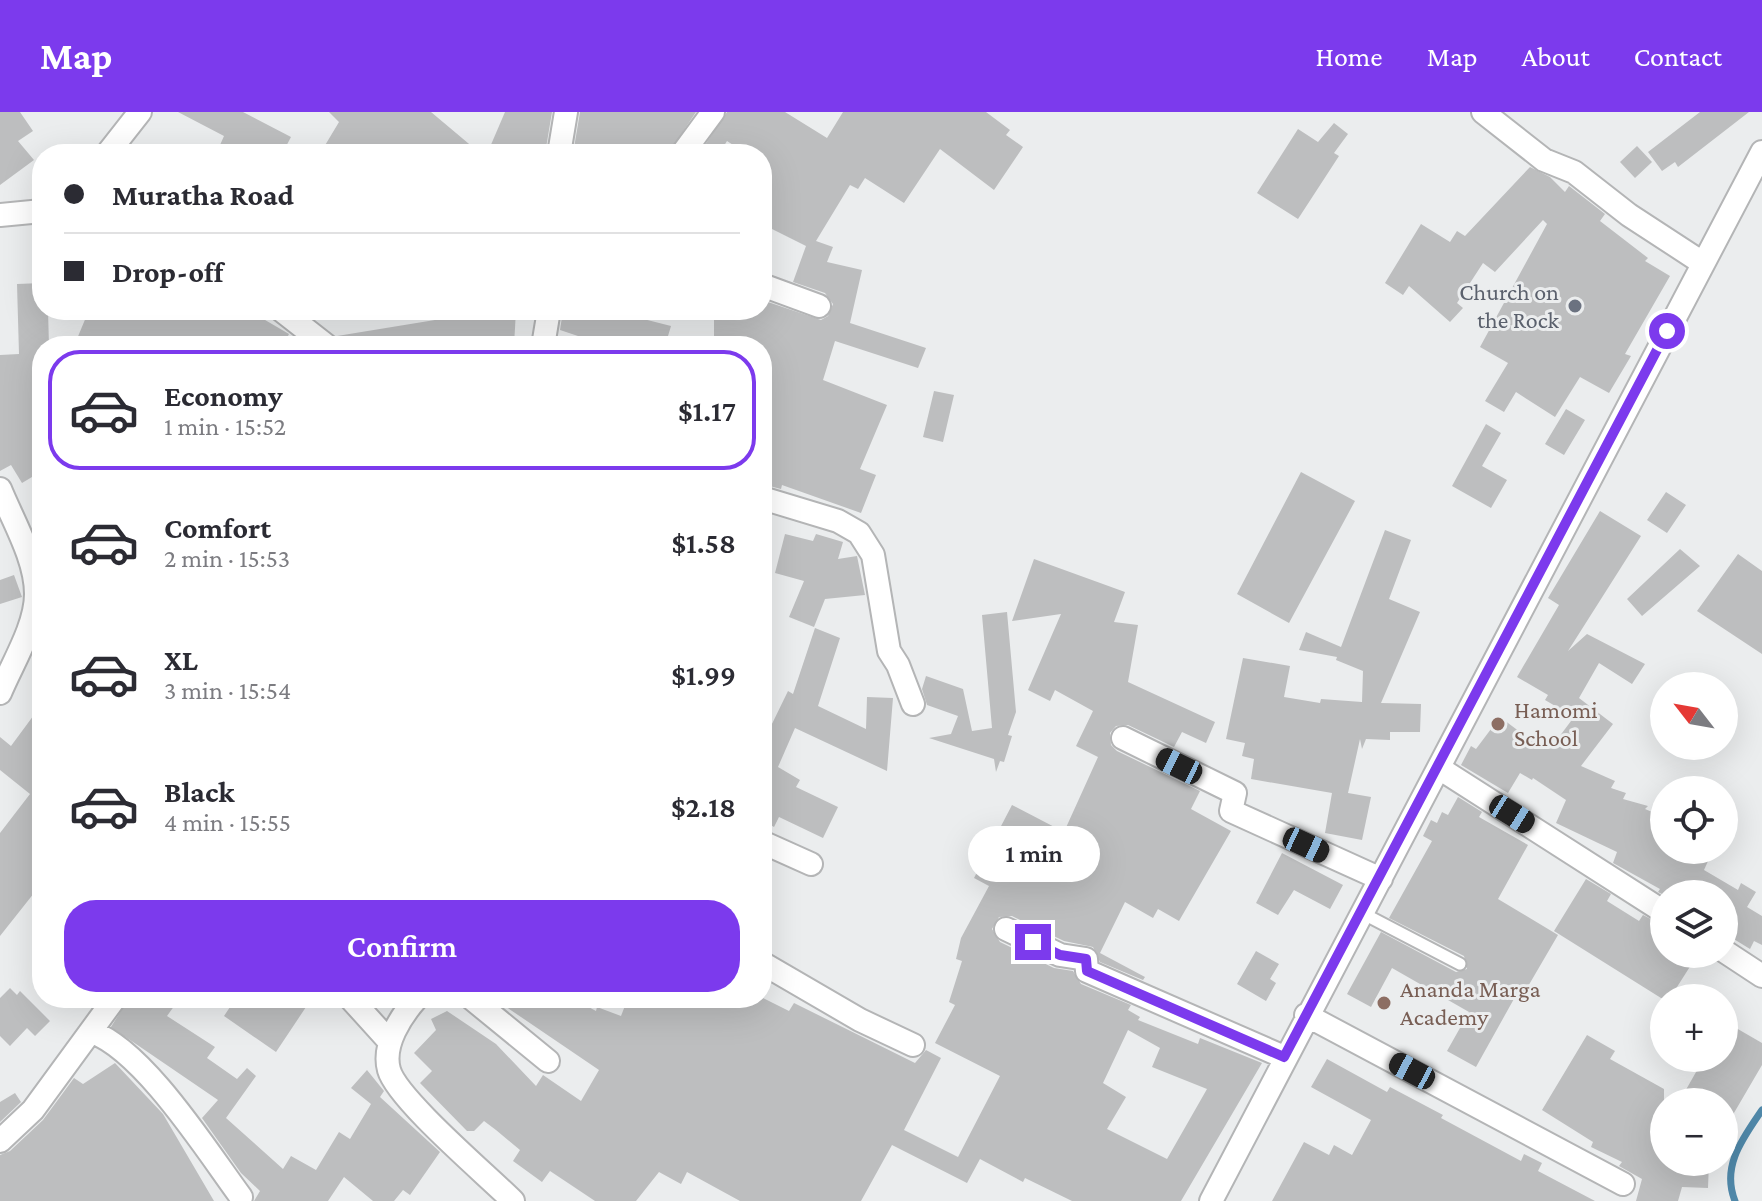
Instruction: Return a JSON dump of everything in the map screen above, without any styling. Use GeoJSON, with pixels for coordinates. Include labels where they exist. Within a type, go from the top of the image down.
{"type":"FeatureCollection","features":[{"type":"Feature","properties":{"kind":"street"},"geometry":{"type":"LineString","coordinates":[[115,144],[140,112]]}},
{"type":"Feature","properties":{"kind":"street"},"geometry":{"type":"LineString","coordinates":[[561,144],[566,112]]}},
{"type":"Feature","properties":{"kind":"street"},"geometry":{"type":"LineString","coordinates":[[689,144],[713,112]]}},
{"type":"Feature","properties":{"kind":"street"},"geometry":{"type":"LineString","coordinates":[[1483,112],[1544,160],[1574,172],[1629,215],[1701,262]]}},
{"type":"Feature","properties":{"kind":"street"},"geometry":{"type":"LineString","coordinates":[[1211,1201],[1701,262],[1762,152]]}},
{"type":"Feature","properties":{"kind":"street"},"geometry":{"type":"LineString","coordinates":[[0,215],[32,212]]}},
{"type":"Feature","properties":{"kind":"street"},"geometry":{"type":"LineString","coordinates":[[772,289],[819,306]]}},
{"type":"Feature","properties":{"kind":"street"},"geometry":{"type":"LineString","coordinates":[[294,320],[314,336]]}},
{"type":"Feature","properties":{"kind":"street"},"geometry":{"type":"LineString","coordinates":[[0,489],[32,571]]}},
{"type":"Feature","properties":{"kind":"street"},"geometry":{"type":"LineString","coordinates":[[772,501],[838,521],[859,533],[873,555],[889,651],[898,665],[913,704]]}},
{"type":"Feature","properties":{"kind":"street"},"geometry":{"type":"LineString","coordinates":[[0,693],[32,617]]}},
{"type":"Feature","properties":{"kind":"street"},"geometry":{"type":"LineString","coordinates":[[1123,738],[1235,793],[1231,811],[1381,879]]}},
{"type":"Feature","properties":{"kind":"street"},"geometry":{"type":"LineString","coordinates":[[1439,768],[1650,903]]}},
{"type":"Feature","properties":{"kind":"street"},"geometry":{"type":"LineString","coordinates":[[772,846],[811,864]]}},
{"type":"Feature","properties":{"kind":"street"},"geometry":{"type":"LineString","coordinates":[[1006,929],[1060,955],[1086,959],[1087,971],[1284,1057]]}},
{"type":"Feature","properties":{"kind":"street"},"geometry":{"type":"LineString","coordinates":[[1738,960],[1762,976]]}},
{"type":"Feature","properties":{"kind":"street"},"geometry":{"type":"LineString","coordinates":[[772,969],[860,1020],[913,1045]]}},
{"type":"Feature","properties":{"kind":"street"},"geometry":{"type":"LineString","coordinates":[[0,1141],[33,1110],[108,1008]]}},
{"type":"Feature","properties":{"kind":"street"},"geometry":{"type":"LineString","coordinates":[[359,1008],[389,1041]]}},
{"type":"Feature","properties":{"kind":"street"},"geometry":{"type":"LineString","coordinates":[[410,1008],[389,1041],[389,1072],[408,1098],[513,1201]]}},
{"type":"Feature","properties":{"kind":"street"},"geometry":{"type":"LineString","coordinates":[[483,1008],[548,1061]]}},
{"type":"Feature","properties":{"kind":"street"},"geometry":{"type":"LineString","coordinates":[[1306,1015],[1623,1184]]}},
{"type":"Feature","properties":{"kind":"street"},"geometry":{"type":"LineString","coordinates":[[92,1032],[110,1039],[167,1098],[241,1197]]}},
{"type":"Feature","properties":{"kind":"lane"},"geometry":{"type":"LineString","coordinates":[[1362,913],[1460,964]]}},
{"type":"Feature","properties":{"kind":"building"},"geometry":{"type":"Polygon","coordinates":[[[0,112],[20,112],[33,131],[18,141],[32,161],[0,185],[0,112]]]}},
{"type":"Feature","properties":{"kind":"building"},"geometry":{"type":"Polygon","coordinates":[[[178,112],[243,112],[291,137],[287,144],[220,144],[224,136],[178,112]]]}},
{"type":"Feature","properties":{"kind":"building"},"geometry":{"type":"Polygon","coordinates":[[[329,112],[431,112],[469,144],[326,144],[339,122],[329,112]]]}},
{"type":"Feature","properties":{"kind":"building"},"geometry":{"type":"Polygon","coordinates":[[[505,112],[552,112],[547,144],[491,144],[505,112]]]}},
{"type":"Feature","properties":{"kind":"building"},"geometry":{"type":"Polygon","coordinates":[[[580,112],[696,112],[675,144],[575,144],[580,112]]]}},
{"type":"Feature","properties":{"kind":"building"},"geometry":{"type":"Polygon","coordinates":[[[727,112],[785,112],[827,138],[843,112],[986,112],[1010,130],[1006,135],[1023,147],[994,190],[940,149],[904,203],[865,178],[858,189],[850,185],[816,241],[833,247],[827,262],[862,270],[850,323],[926,348],[918,368],[835,341],[823,380],[887,405],[860,469],[876,475],[861,513],[782,485],[781,489],[772,487],[772,336],[714,336],[714,320],[772,320],[772,303],[821,320],[828,316],[833,304],[825,293],[793,282],[806,246],[772,229],[772,144],[732,144],[727,141],[725,144],[706,144],[727,112]]]}},
{"type":"Feature","properties":{"kind":"building"},"geometry":{"type":"Polygon","coordinates":[[[1700,112],[1749,112],[1678,167],[1675,162],[1662,171],[1648,152],[1700,112]]]}},
{"type":"Feature","properties":{"kind":"building"},"geometry":{"type":"Polygon","coordinates":[[[1334,123],[1348,134],[1334,153],[1339,156],[1298,219],[1257,193],[1298,129],[1318,142],[1334,123]]]}},
{"type":"Feature","properties":{"kind":"building"},"geometry":{"type":"Polygon","coordinates":[[[1637,146],[1652,162],[1635,178],[1620,162],[1637,146]]]}},
{"type":"Feature","properties":{"kind":"building"},"geometry":{"type":"Polygon","coordinates":[[[1530,167],[1550,177],[1565,192],[1569,186],[1605,214],[1600,221],[1648,258],[1645,261],[1670,276],[1625,354],[1631,356],[1609,393],[1580,377],[1555,417],[1516,392],[1504,412],[1485,401],[1508,363],[1480,347],[1547,224],[1543,220],[1495,272],[1483,263],[1457,303],[1463,308],[1450,322],[1409,286],[1403,295],[1385,283],[1421,224],[1450,242],[1457,231],[1465,236],[1530,167]]]}},
{"type":"Feature","properties":{"kind":"building"},"geometry":{"type":"Polygon","coordinates":[[[32,283],[32,320],[48,320],[49,336],[32,336],[32,477],[22,483],[11,465],[0,471],[0,355],[19,354],[17,284],[32,283]]]}},
{"type":"Feature","properties":{"kind":"building"},"geometry":{"type":"Polygon","coordinates":[[[85,320],[265,320],[289,334],[288,336],[78,336],[85,320]]]}},
{"type":"Feature","properties":{"kind":"building"},"geometry":{"type":"Polygon","coordinates":[[[435,320],[515,320],[515,336],[337,336],[435,320]]]}},
{"type":"Feature","properties":{"kind":"building"},"geometry":{"type":"Polygon","coordinates":[[[562,320],[647,320],[671,326],[668,336],[578,336],[560,330],[562,320]]]}},
{"type":"Feature","properties":{"kind":"building"},"geometry":{"type":"Polygon","coordinates":[[[934,391],[954,395],[943,442],[923,437],[934,391]]]}},
{"type":"Feature","properties":{"kind":"building"},"geometry":{"type":"Polygon","coordinates":[[[1566,409],[1585,420],[1564,455],[1545,444],[1566,409]]]}},
{"type":"Feature","properties":{"kind":"building"},"geometry":{"type":"Polygon","coordinates":[[[1486,424],[1501,433],[1482,466],[1507,480],[1491,508],[1452,486],[1486,424]]]}},
{"type":"Feature","properties":{"kind":"building"},"geometry":{"type":"Polygon","coordinates":[[[1301,472],[1355,501],[1289,623],[1237,594],[1301,472]]]}},
{"type":"Feature","properties":{"kind":"building"},"geometry":{"type":"Polygon","coordinates":[[[1666,492],[1686,505],[1667,533],[1647,520],[1666,492]]]}},
{"type":"Feature","properties":{"kind":"building"},"geometry":{"type":"Polygon","coordinates":[[[1600,511],[1641,536],[1568,651],[1587,634],[1645,664],[1632,684],[1599,663],[1579,698],[1613,724],[1581,766],[1615,781],[1611,788],[1626,793],[1623,799],[1648,806],[1645,809],[1650,811],[1650,864],[1707,864],[1704,870],[1721,880],[1650,880],[1650,883],[1613,863],[1617,852],[1556,823],[1566,800],[1533,778],[1520,773],[1508,793],[1461,765],[1471,746],[1476,749],[1500,717],[1540,747],[1543,744],[1550,749],[1574,717],[1545,700],[1548,695],[1517,677],[1559,605],[1548,598],[1600,511]]]}},
{"type":"Feature","properties":{"kind":"building"},"geometry":{"type":"Polygon","coordinates":[[[1385,530],[1411,540],[1389,599],[1420,612],[1381,703],[1421,704],[1420,732],[1390,732],[1390,740],[1366,739],[1362,749],[1360,739],[1348,793],[1371,797],[1362,840],[1325,833],[1332,793],[1251,779],[1254,759],[1242,756],[1245,743],[1226,739],[1243,658],[1290,666],[1284,697],[1320,703],[1321,699],[1362,702],[1363,671],[1336,660],[1337,657],[1299,650],[1306,632],[1341,647],[1385,530]]]}},
{"type":"Feature","properties":{"kind":"building"},"geometry":{"type":"Polygon","coordinates":[[[785,534],[813,541],[816,534],[843,542],[838,559],[857,556],[865,595],[825,599],[814,627],[789,617],[804,581],[775,573],[785,534]]]}},
{"type":"Feature","properties":{"kind":"building"},"geometry":{"type":"Polygon","coordinates":[[[1680,549],[1700,566],[1642,616],[1627,599],[1680,549]]]}},
{"type":"Feature","properties":{"kind":"building"},"geometry":{"type":"Polygon","coordinates":[[[1738,554],[1762,571],[1762,654],[1697,611],[1738,554]]]}},
{"type":"Feature","properties":{"kind":"building"},"geometry":{"type":"Polygon","coordinates":[[[1034,559],[1125,592],[1114,622],[1138,625],[1128,682],[1215,722],[1206,743],[1182,732],[1174,747],[1128,725],[1116,726],[1110,733],[1111,745],[1117,751],[1200,791],[1191,809],[1231,831],[1179,921],[1158,909],[1153,918],[1125,902],[1100,953],[1145,977],[1143,980],[1100,962],[1093,947],[1064,941],[1012,916],[999,917],[992,929],[1000,942],[1054,968],[1073,971],[1081,984],[1131,1005],[1128,1010],[1140,1017],[1138,1020],[1198,1044],[1200,1038],[1262,1063],[1181,1201],[1072,1201],[1025,1178],[1023,1182],[980,1159],[967,1183],[892,1145],[861,1201],[740,1201],[687,1172],[681,1184],[659,1172],[636,1201],[595,1201],[550,1171],[542,1182],[513,1161],[520,1150],[496,1130],[484,1121],[474,1131],[467,1131],[420,1083],[432,1071],[414,1053],[436,1030],[431,1019],[447,1011],[496,1044],[536,1086],[543,1075],[581,1101],[599,1070],[508,1008],[590,1008],[596,1011],[600,1008],[621,1016],[624,1008],[772,1008],[772,1002],[789,1011],[794,1003],[915,1063],[926,1050],[941,1058],[904,1130],[958,1157],[1000,1076],[935,1043],[955,1005],[949,1002],[962,961],[956,959],[961,938],[989,886],[974,878],[1012,805],[1064,832],[1098,757],[1076,746],[1093,711],[1055,690],[1050,701],[1028,690],[1061,614],[1012,621],[1034,559]],[[1128,1030],[1103,1083],[1126,1097],[1107,1129],[1167,1159],[1207,1089],[1152,1067],[1160,1048],[1128,1030]]]}},
{"type":"Feature","properties":{"kind":"building"},"geometry":{"type":"Polygon","coordinates":[[[14,575],[22,597],[0,604],[0,580],[14,575]]]}},
{"type":"Feature","properties":{"kind":"building"},"geometry":{"type":"Polygon","coordinates":[[[1007,612],[1016,712],[1008,735],[1012,736],[1004,762],[1000,761],[996,772],[994,759],[929,738],[951,734],[958,716],[927,705],[922,689],[926,676],[963,689],[972,731],[992,728],[982,615],[1007,612]]]}},
{"type":"Feature","properties":{"kind":"building"},"geometry":{"type":"Polygon","coordinates":[[[815,628],[840,638],[818,706],[866,729],[867,697],[893,698],[887,771],[795,728],[778,767],[800,780],[796,787],[838,807],[823,838],[779,817],[772,826],[772,724],[788,691],[793,694],[815,628]]]}},
{"type":"Feature","properties":{"kind":"building"},"geometry":{"type":"Polygon","coordinates":[[[32,718],[32,896],[0,936],[0,833],[30,794],[0,770],[0,737],[11,746],[32,718]]]}},
{"type":"Feature","properties":{"kind":"building"},"geometry":{"type":"Polygon","coordinates":[[[1458,797],[1482,812],[1479,817],[1528,845],[1498,899],[1558,935],[1520,1000],[1515,997],[1476,1067],[1447,1051],[1469,1012],[1392,968],[1371,1007],[1347,994],[1381,932],[1456,972],[1467,969],[1464,956],[1389,918],[1432,841],[1423,836],[1431,820],[1437,823],[1442,812],[1448,815],[1458,797]]]}},
{"type":"Feature","properties":{"kind":"building"},"geometry":{"type":"Polygon","coordinates":[[[1282,853],[1343,885],[1330,909],[1294,890],[1278,915],[1256,903],[1282,853]]]}},
{"type":"Feature","properties":{"kind":"building"},"geometry":{"type":"Polygon","coordinates":[[[1586,879],[1611,894],[1607,901],[1639,921],[1643,915],[1650,919],[1650,968],[1689,968],[1679,984],[1650,984],[1650,991],[1554,931],[1586,879]]]}},
{"type":"Feature","properties":{"kind":"building"},"geometry":{"type":"Polygon","coordinates":[[[1741,883],[1756,892],[1747,907],[1762,916],[1762,945],[1754,941],[1750,949],[1738,942],[1738,890],[1741,883]]]}},
{"type":"Feature","properties":{"kind":"building"},"geometry":{"type":"Polygon","coordinates":[[[1256,951],[1279,964],[1270,979],[1276,983],[1266,1001],[1237,984],[1256,951]]]}},
{"type":"Feature","properties":{"kind":"building"},"geometry":{"type":"Polygon","coordinates":[[[10,988],[17,995],[20,991],[32,1003],[32,1008],[37,1008],[50,1021],[35,1036],[27,1028],[10,1046],[0,1036],[0,998],[10,988]]]}},
{"type":"Feature","properties":{"kind":"building"},"geometry":{"type":"Polygon","coordinates":[[[123,1008],[173,1008],[167,1016],[215,1047],[207,1058],[237,1079],[247,1068],[256,1076],[226,1118],[283,1169],[291,1156],[316,1170],[339,1132],[350,1139],[371,1104],[351,1088],[367,1070],[384,1091],[380,1097],[440,1152],[410,1195],[403,1190],[394,1201],[373,1201],[344,1177],[328,1201],[254,1201],[260,1191],[241,1173],[202,1118],[218,1100],[111,1027],[123,1008]]]}},
{"type":"Feature","properties":{"kind":"building"},"geometry":{"type":"Polygon","coordinates":[[[229,1008],[305,1008],[276,1052],[224,1016],[229,1008]]]}},
{"type":"Feature","properties":{"kind":"building"},"geometry":{"type":"Polygon","coordinates":[[[1738,1029],[1762,1043],[1762,1065],[1738,1106],[1738,1088],[1687,1088],[1696,1072],[1738,1072],[1738,1029]]]}},
{"type":"Feature","properties":{"kind":"building"},"geometry":{"type":"Polygon","coordinates":[[[1587,1035],[1615,1051],[1610,1059],[1662,1088],[1650,1088],[1650,1176],[1708,1176],[1708,1188],[1682,1187],[1678,1201],[1636,1201],[1642,1179],[1619,1166],[1622,1162],[1591,1147],[1593,1142],[1542,1110],[1587,1035]]]}},
{"type":"Feature","properties":{"kind":"building"},"geometry":{"type":"Polygon","coordinates":[[[1327,1059],[1387,1092],[1390,1087],[1521,1161],[1524,1154],[1542,1163],[1538,1171],[1595,1201],[1272,1201],[1304,1142],[1329,1155],[1334,1145],[1352,1155],[1371,1120],[1311,1087],[1327,1059]]]}},
{"type":"Feature","properties":{"kind":"building"},"geometry":{"type":"Polygon","coordinates":[[[115,1063],[163,1114],[214,1201],[0,1201],[0,1155],[10,1151],[43,1120],[74,1078],[83,1084],[115,1063]]]}},
{"type":"Feature","properties":{"kind":"building"},"geometry":{"type":"Polygon","coordinates":[[[15,1093],[21,1102],[0,1122],[0,1102],[15,1093]]]}},
{"type":"Feature","properties":{"kind":"waterway"},"geometry":{"type":"LineString","coordinates":[[1735,1201],[1731,1188],[1732,1164],[1741,1142],[1762,1110]]}},
{"type":"Feature","properties":{"kind":"place","name":"Church on the Rock"},"geometry":{"type":"Point","coordinates":[1575,306]}},
{"type":"Feature","properties":{"kind":"place","name":"Hamomi School"},"geometry":{"type":"Point","coordinates":[1498,724]}},
{"type":"Feature","properties":{"kind":"place","name":"Ananda Marga Academy"},"geometry":{"type":"Point","coordinates":[1384,1003]}},
{"type":"Feature","properties":{"kind":"route"},"geometry":{"type":"LineString","coordinates":[[1033,942],[1060,955],[1086,959],[1087,971],[1213,1023],[1284,1057],[1381,879],[1667,331]]}}]}
